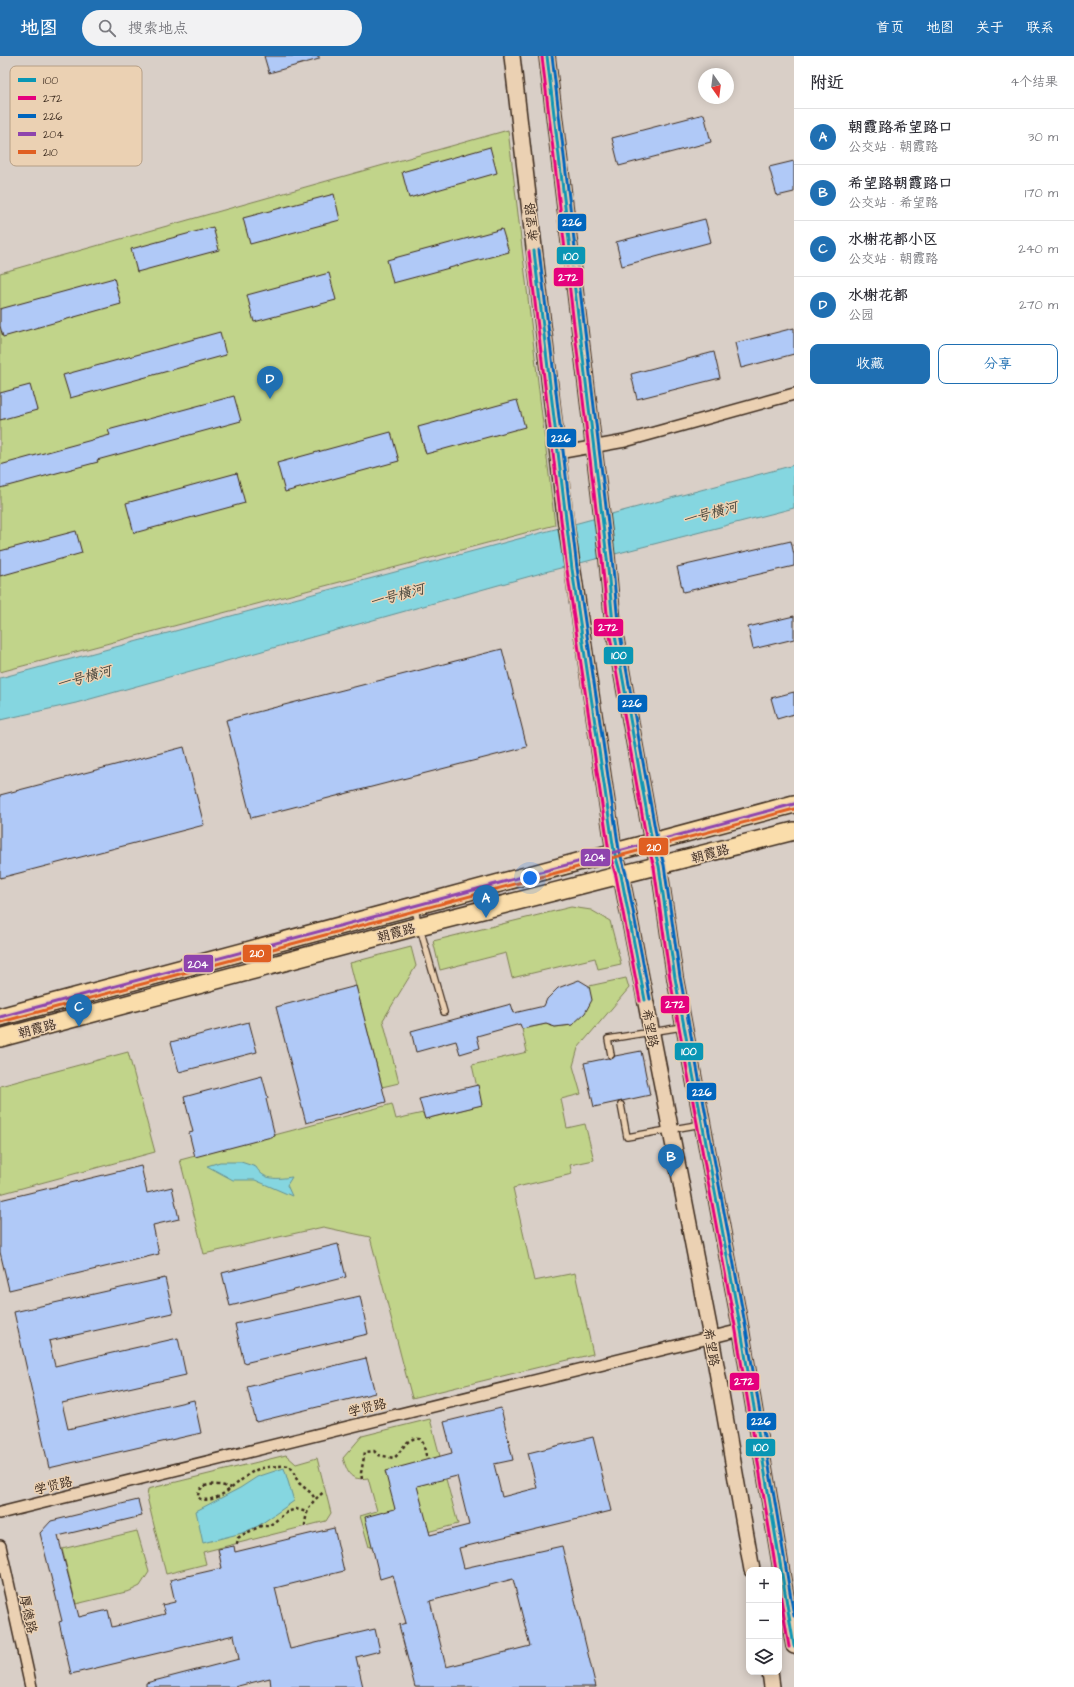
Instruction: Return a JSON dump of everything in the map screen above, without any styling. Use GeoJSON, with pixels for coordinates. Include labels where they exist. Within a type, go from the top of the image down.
{"type":"FeatureCollection","features":[{"type":"Feature","properties":{"kind":"main road","name":"希望路"},"geometry":{"type":"LineString","coordinates":[[512,56],[565,517],[614,851],[621,875],[711,1337],[751,1567]]}},
{"type":"Feature","properties":{"kind":"main road"},"geometry":{"type":"LineString","coordinates":[[547,56],[607,558],[613,624],[652,841],[659,866],[675,978],[741,1330],[794,1646]]}},
{"type":"Feature","properties":{"kind":"main road","name":"朝霞路"},"geometry":{"type":"LineString","coordinates":[[0,1017],[614,851],[794,804]]}},
{"type":"Feature","properties":{"kind":"main road","name":"朝霞路"},"geometry":{"type":"LineString","coordinates":[[0,1038],[419,926],[794,831]]}},
{"type":"Feature","properties":{"kind":"main road"},"geometry":{"type":"LineString","coordinates":[[770,1675],[772,1687]]}},
{"type":"Feature","properties":{"kind":"street"},"geometry":{"type":"LineString","coordinates":[[558,453],[626,440],[794,394]]}},
{"type":"Feature","properties":{"kind":"street","name":"学贤路"},"geometry":{"type":"LineString","coordinates":[[0,1513],[741,1330]]}},
{"type":"Feature","properties":{"kind":"street","name":"厚德路"},"geometry":{"type":"LineString","coordinates":[[0,1546],[30,1687]]}},
{"type":"Feature","properties":{"kind":"lane"},"geometry":{"type":"LineString","coordinates":[[414,905],[444,1012]]}},
{"type":"Feature","properties":{"kind":"lane"},"geometry":{"type":"LineString","coordinates":[[611,1055],[608,1039],[684,1027]]}},
{"type":"Feature","properties":{"kind":"lane"},"geometry":{"type":"LineString","coordinates":[[621,1105],[627,1137],[702,1124]]}},
{"type":"Feature","properties":{"kind":"path"},"geometry":{"type":"LineString","coordinates":[[362,1479],[361,1473],[365,1452],[374,1451],[378,1455],[394,1458],[400,1454],[402,1448],[407,1442],[416,1438],[420,1439],[423,1443],[427,1459]]}},
{"type":"Feature","properties":{"kind":"path"},"geometry":{"type":"LineString","coordinates":[[231,1488],[221,1484],[204,1486],[197,1493],[198,1498],[202,1500],[211,1499],[231,1488],[254,1471],[283,1465],[290,1466],[301,1485],[312,1493],[316,1499]]}},
{"type":"Feature","properties":{"kind":"path"},"geometry":{"type":"LineString","coordinates":[[305,1526],[307,1512],[316,1499],[325,1491]]}},
{"type":"Feature","properties":{"kind":"path"},"geometry":{"type":"LineString","coordinates":[[236,1544],[238,1538],[242,1535],[261,1526],[269,1526],[287,1512],[296,1509],[307,1512]]}},
{"type":"Feature","properties":{"kind":"green space"},"geometry":{"type":"Polygon","coordinates":[[[508,130],[555,525],[0,672],[0,273],[508,130]]]}},
{"type":"Feature","properties":{"kind":"green space"},"geometry":{"type":"Polygon","coordinates":[[[571,907],[591,910],[610,921],[621,964],[598,969],[595,958],[512,978],[506,953],[440,970],[433,941],[571,907]]]}},
{"type":"Feature","properties":{"kind":"green space"},"geometry":{"type":"Polygon","coordinates":[[[411,947],[416,966],[383,1020],[399,1083],[382,1087],[350,963],[411,947]]]}},
{"type":"Feature","properties":{"kind":"green space"},"geometry":{"type":"Polygon","coordinates":[[[626,978],[629,988],[578,1048],[573,1066],[581,1094],[561,1099],[567,1128],[585,1124],[594,1160],[570,1165],[572,1174],[513,1188],[534,1281],[575,1273],[593,1354],[412,1398],[370,1237],[323,1227],[204,1254],[180,1160],[392,1104],[396,1119],[423,1113],[425,1119],[481,1105],[472,1065],[527,1052],[522,1029],[546,1024],[555,1027],[572,1025],[589,986],[626,978]]]}},
{"type":"Feature","properties":{"kind":"green space"},"geometry":{"type":"Polygon","coordinates":[[[128,1052],[155,1152],[0,1194],[0,1086],[128,1052]]]}},
{"type":"Feature","properties":{"kind":"green space"},"geometry":{"type":"Polygon","coordinates":[[[430,1419],[458,1524],[369,1547],[360,1516],[377,1511],[368,1478],[362,1479],[353,1477],[348,1472],[343,1458],[362,1436],[430,1419]]]}},
{"type":"Feature","properties":{"kind":"green space"},"geometry":{"type":"Polygon","coordinates":[[[286,1455],[296,1464],[317,1458],[331,1513],[326,1521],[203,1552],[206,1564],[166,1574],[147,1497],[148,1489],[286,1455]]]}},
{"type":"Feature","properties":{"kind":"green space"},"geometry":{"type":"Polygon","coordinates":[[[137,1531],[149,1572],[140,1586],[130,1591],[76,1604],[62,1549],[137,1531]]]}},
{"type":"Feature","properties":{"kind":"water","name":"一号横河"},"geometry":{"type":"Polygon","coordinates":[[[794,465],[794,508],[545,572],[76,703],[0,720],[0,678],[794,465]]]}},
{"type":"Feature","properties":{"kind":"water"},"geometry":{"type":"Polygon","coordinates":[[[220,1162],[241,1162],[256,1167],[263,1175],[271,1178],[292,1177],[287,1185],[292,1196],[255,1180],[233,1180],[207,1166],[220,1162]]]}},
{"type":"Feature","properties":{"kind":"water"},"geometry":{"type":"Polygon","coordinates":[[[284,1468],[294,1501],[258,1526],[242,1533],[203,1543],[196,1511],[240,1488],[257,1477],[284,1468]]]}},
{"type":"Feature","properties":{"kind":"building"},"geometry":{"type":"Polygon","coordinates":[[[264,56],[319,56],[319,59],[269,73],[264,56]]]}},
{"type":"Feature","properties":{"kind":"building"},"geometry":{"type":"Polygon","coordinates":[[[704,114],[711,142],[619,166],[612,138],[704,114]]]}},
{"type":"Feature","properties":{"kind":"building"},"geometry":{"type":"Polygon","coordinates":[[[490,147],[497,173],[409,198],[402,172],[490,147]]]}},
{"type":"Feature","properties":{"kind":"building"},"geometry":{"type":"Polygon","coordinates":[[[794,161],[794,192],[777,196],[769,167],[794,161]]]}},
{"type":"Feature","properties":{"kind":"building"},"geometry":{"type":"Polygon","coordinates":[[[334,194],[340,220],[250,244],[243,218],[334,194]]]}},
{"type":"Feature","properties":{"kind":"building"},"geometry":{"type":"Polygon","coordinates":[[[705,219],[711,242],[622,266],[616,242],[705,219]]]}},
{"type":"Feature","properties":{"kind":"building"},"geometry":{"type":"Polygon","coordinates":[[[213,227],[219,250],[137,272],[131,249],[213,227]]]}},
{"type":"Feature","properties":{"kind":"building"},"geometry":{"type":"Polygon","coordinates":[[[502,229],[509,252],[393,283],[387,260],[502,229]]]}},
{"type":"Feature","properties":{"kind":"building"},"geometry":{"type":"Polygon","coordinates":[[[329,273],[336,300],[254,322],[247,295],[329,273]]]}},
{"type":"Feature","properties":{"kind":"building"},"geometry":{"type":"Polygon","coordinates":[[[114,278],[121,304],[3,337],[0,326],[0,309],[114,278]]]}},
{"type":"Feature","properties":{"kind":"building"},"geometry":{"type":"Polygon","coordinates":[[[794,328],[794,354],[741,368],[735,343],[794,328]]]}},
{"type":"Feature","properties":{"kind":"building"},"geometry":{"type":"Polygon","coordinates":[[[220,332],[226,355],[70,398],[63,375],[220,332]]]}},
{"type":"Feature","properties":{"kind":"building"},"geometry":{"type":"Polygon","coordinates":[[[714,352],[720,378],[637,399],[631,374],[714,352]]]}},
{"type":"Feature","properties":{"kind":"building"},"geometry":{"type":"Polygon","coordinates":[[[30,385],[37,410],[0,420],[0,393],[30,385]]]}},
{"type":"Feature","properties":{"kind":"building"},"geometry":{"type":"Polygon","coordinates":[[[234,396],[241,421],[0,488],[0,465],[110,435],[108,430],[234,396]]]}},
{"type":"Feature","properties":{"kind":"building"},"geometry":{"type":"Polygon","coordinates":[[[517,400],[525,427],[426,454],[418,427],[517,400]]]}},
{"type":"Feature","properties":{"kind":"building"},"geometry":{"type":"Polygon","coordinates":[[[391,432],[399,461],[285,492],[277,463],[391,432]]]}},
{"type":"Feature","properties":{"kind":"building"},"geometry":{"type":"Polygon","coordinates":[[[237,473],[245,503],[134,533],[126,503],[237,473]]]}},
{"type":"Feature","properties":{"kind":"building"},"geometry":{"type":"Polygon","coordinates":[[[76,531],[82,553],[0,576],[0,551],[76,531]]]}},
{"type":"Feature","properties":{"kind":"building"},"geometry":{"type":"Polygon","coordinates":[[[791,541],[794,555],[794,566],[683,592],[677,567],[791,541]]]}},
{"type":"Feature","properties":{"kind":"building"},"geometry":{"type":"Polygon","coordinates":[[[794,616],[794,639],[753,649],[748,627],[794,616]]]}},
{"type":"Feature","properties":{"kind":"building"},"geometry":{"type":"Polygon","coordinates":[[[502,649],[527,747],[251,818],[226,720],[502,649]]]}},
{"type":"Feature","properties":{"kind":"building"},"geometry":{"type":"Polygon","coordinates":[[[794,692],[794,714],[777,719],[771,698],[794,692]]]}},
{"type":"Feature","properties":{"kind":"building"},"geometry":{"type":"Polygon","coordinates":[[[184,747],[204,825],[0,878],[0,795],[184,747]]]}},
{"type":"Feature","properties":{"kind":"building"},"geometry":{"type":"Polygon","coordinates":[[[579,980],[589,986],[592,1000],[585,1013],[572,1025],[555,1027],[546,1024],[522,1029],[520,1024],[477,1036],[480,1048],[460,1054],[456,1041],[416,1052],[411,1031],[511,1004],[514,1013],[544,1006],[547,999],[558,988],[579,980]]]}},
{"type":"Feature","properties":{"kind":"building"},"geometry":{"type":"Polygon","coordinates":[[[356,986],[386,1102],[306,1123],[276,1007],[356,986]]]}},
{"type":"Feature","properties":{"kind":"building"},"geometry":{"type":"Polygon","coordinates":[[[249,1022],[257,1052],[179,1072],[171,1042],[249,1022]]]}},
{"type":"Feature","properties":{"kind":"building"},"geometry":{"type":"Polygon","coordinates":[[[641,1051],[650,1095],[594,1107],[584,1063],[608,1058],[612,1059],[615,1056],[641,1051]]]}},
{"type":"Feature","properties":{"kind":"building"},"geometry":{"type":"Polygon","coordinates":[[[262,1076],[268,1098],[266,1099],[275,1136],[195,1157],[189,1133],[193,1132],[184,1097],[262,1076]]]}},
{"type":"Feature","properties":{"kind":"building"},"geometry":{"type":"Polygon","coordinates":[[[478,1085],[482,1105],[425,1119],[419,1099],[478,1085]]]}},
{"type":"Feature","properties":{"kind":"building"},"geometry":{"type":"Polygon","coordinates":[[[141,1166],[147,1193],[172,1187],[179,1219],[153,1225],[159,1254],[9,1290],[0,1252],[0,1200],[141,1166]]]}},
{"type":"Feature","properties":{"kind":"building"},"geometry":{"type":"Polygon","coordinates":[[[338,1244],[346,1277],[230,1306],[222,1273],[338,1244]]]}},
{"type":"Feature","properties":{"kind":"building"},"geometry":{"type":"Polygon","coordinates":[[[165,1278],[173,1313],[49,1341],[55,1366],[178,1338],[186,1375],[62,1403],[68,1429],[194,1400],[201,1433],[49,1468],[14,1312],[165,1278]]]}},
{"type":"Feature","properties":{"kind":"building"},"geometry":{"type":"Polygon","coordinates":[[[360,1296],[368,1334],[244,1363],[235,1324],[360,1296]]]}},
{"type":"Feature","properties":{"kind":"building"},"geometry":{"type":"Polygon","coordinates":[[[366,1358],[375,1393],[256,1422],[247,1387],[366,1358]]]}},
{"type":"Feature","properties":{"kind":"building"},"geometry":{"type":"Polygon","coordinates":[[[501,1408],[513,1460],[494,1464],[502,1497],[537,1488],[528,1453],[593,1437],[611,1511],[459,1548],[464,1568],[562,1546],[596,1687],[415,1687],[399,1625],[406,1623],[393,1575],[380,1579],[365,1517],[395,1509],[385,1471],[452,1453],[444,1422],[501,1408]],[[457,1476],[417,1486],[430,1535],[469,1525],[457,1476]],[[513,1579],[430,1601],[446,1667],[530,1646],[513,1579]]]}},
{"type":"Feature","properties":{"kind":"building"},"geometry":{"type":"Polygon","coordinates":[[[138,1500],[142,1516],[58,1536],[79,1617],[108,1610],[112,1627],[165,1614],[162,1605],[175,1602],[170,1580],[222,1568],[218,1549],[234,1546],[235,1552],[334,1528],[344,1571],[275,1588],[290,1649],[375,1629],[380,1651],[356,1657],[363,1687],[271,1687],[270,1678],[234,1687],[146,1687],[146,1683],[239,1659],[234,1635],[71,1674],[59,1622],[62,1621],[40,1533],[51,1521],[138,1500]]]}},
{"type":"Feature","properties":{"kind":"transit line","name":"100"},"geometry":{"type":"LineString","coordinates":[[547,56],[607,558],[613,624],[652,841],[659,866],[675,978],[741,1330],[794,1646]]}},
{"type":"Feature","properties":{"kind":"transit line","name":"226"},"geometry":{"type":"LineString","coordinates":[[552,56],[612,557],[618,623],[657,840],[664,865],[680,977],[746,1329],[794,1616]]}},
{"type":"Feature","properties":{"kind":"transit line","name":"272"},"geometry":{"type":"LineString","coordinates":[[542,57],[602,559],[608,625],[647,842],[654,867],[670,979],[736,1331],[775,1567]]}},
{"type":"Feature","properties":{"kind":"transit line","name":"226"},"geometry":{"type":"LineString","coordinates":[[539,250],[577,568],[619,850],[626,874],[650,999]]}},
{"type":"Feature","properties":{"kind":"transit line","name":"100"},"geometry":{"type":"LineString","coordinates":[[534,251],[572,569],[614,851],[621,875],[645,1000]]}},
{"type":"Feature","properties":{"kind":"transit line","name":"272"},"geometry":{"type":"LineString","coordinates":[[529,252],[567,570],[609,852],[616,876],[640,1001]]}},
{"type":"Feature","properties":{"kind":"transit line","name":"204"},"geometry":{"type":"LineString","coordinates":[[0,1017],[794,804]]}},
{"type":"Feature","properties":{"kind":"transit line","name":"210"},"geometry":{"type":"LineString","coordinates":[[1,1022],[794,809]]}},
{"type":"Feature","properties":{"kind":"transit line","name":"272"},"geometry":{"type":"LineString","coordinates":[[782,1603],[789,1647]]}},
{"type":"Feature","properties":{"kind":"place","name":"水榭花都"},"geometry":{"type":"Point","coordinates":[270,399]}},
{"type":"Feature","properties":{"kind":"place","name":"朝霞路希望路口"},"geometry":{"type":"Point","coordinates":[486,918]}},
{"type":"Feature","properties":{"kind":"place","name":"水榭花都小区"},"geometry":{"type":"Point","coordinates":[79,1027]}},
{"type":"Feature","properties":{"kind":"place","name":"希望路朝霞路口"},"geometry":{"type":"Point","coordinates":[671,1177]}}]}
